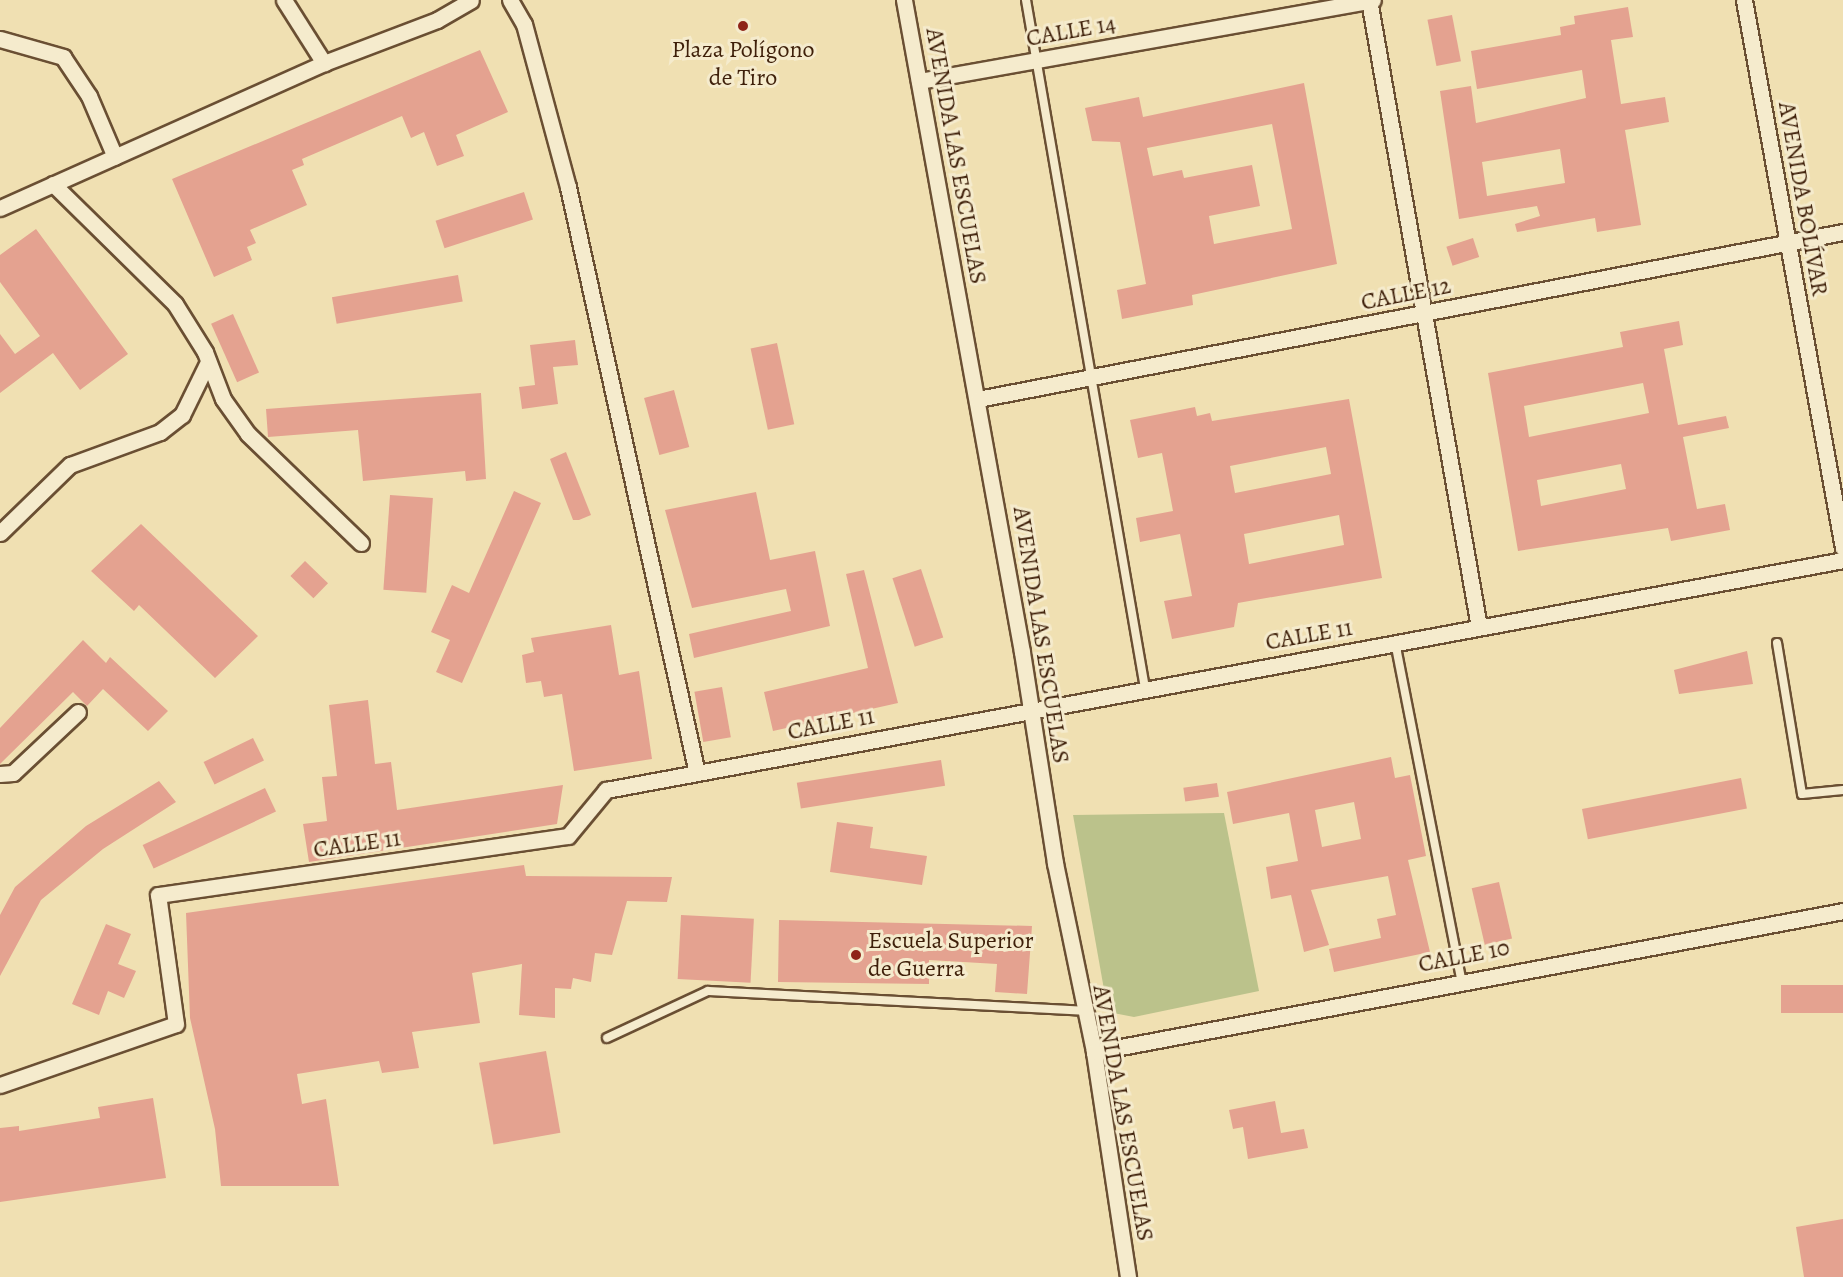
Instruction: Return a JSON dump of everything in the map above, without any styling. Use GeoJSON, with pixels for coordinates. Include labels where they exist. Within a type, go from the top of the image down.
{"type":"FeatureCollection","features":[{"type":"Feature","properties":{"kind":"street"},"geometry":{"type":"LineString","coordinates":[[284,0],[324,63]]}},
{"type":"Feature","properties":{"kind":"street"},"geometry":{"type":"LineString","coordinates":[[0,208],[324,63],[437,20],[471,0]]}},
{"type":"Feature","properties":{"kind":"street"},"geometry":{"type":"LineString","coordinates":[[510,0],[524,24],[568,187],[697,773]]}},
{"type":"Feature","properties":{"kind":"street","name":"AVENIDA LAS ESCUELAS"},"geometry":{"type":"LineString","coordinates":[[904,0],[978,399],[1084,1011],[1094,1052],[1128,1277]]}},
{"type":"Feature","properties":{"kind":"street"},"geometry":{"type":"LineString","coordinates":[[1371,0],[1479,627]]}},
{"type":"Feature","properties":{"kind":"street","name":"CALLE 14"},"geometry":{"type":"LineString","coordinates":[[919,81],[1371,0]]}},
{"type":"Feature","properties":{"kind":"street","name":"AVENIDA BOLÍVAR"},"geometry":{"type":"LineString","coordinates":[[1744,0],[1843,548]]}},
{"type":"Feature","properties":{"kind":"street"},"geometry":{"type":"LineString","coordinates":[[0,39],[63,57],[88,96],[115,157]]}},
{"type":"Feature","properties":{"kind":"street"},"geometry":{"type":"LineString","coordinates":[[53,184],[175,304],[208,362],[223,399],[248,434],[361,543]]}},
{"type":"Feature","properties":{"kind":"street","name":"CALLE 12"},"geometry":{"type":"LineString","coordinates":[[978,399],[1787,240],[1843,232]]}},
{"type":"Feature","properties":{"kind":"street"},"geometry":{"type":"LineString","coordinates":[[0,533],[70,465],[160,432],[182,415],[208,362]]}},
{"type":"Feature","properties":{"kind":"street","name":"CALLE 11"},"geometry":{"type":"LineString","coordinates":[[0,1085],[176,1024],[158,895],[568,836],[606,790],[1031,709],[1843,560]]}},
{"type":"Feature","properties":{"kind":"street"},"geometry":{"type":"LineString","coordinates":[[0,774],[13,773],[78,712]]}},
{"type":"Feature","properties":{"kind":"street","name":"CALLE 10"},"geometry":{"type":"LineString","coordinates":[[1094,1052],[1461,979],[1843,911]]}},
{"type":"Feature","properties":{"kind":"lane"},"geometry":{"type":"LineString","coordinates":[[1026,0],[1038,60],[1088,378],[1146,688]]}},
{"type":"Feature","properties":{"kind":"lane"},"geometry":{"type":"LineString","coordinates":[[1395,642],[1461,979]]}},
{"type":"Feature","properties":{"kind":"lane"},"geometry":{"type":"LineString","coordinates":[[1778,643],[1802,794],[1843,790]]}},
{"type":"Feature","properties":{"kind":"lane"},"geometry":{"type":"LineString","coordinates":[[607,1038],[708,991],[1084,1011]]}},
{"type":"Feature","properties":{"kind":"green space"},"geometry":{"type":"Polygon","coordinates":[[[1224,813],[1259,991],[1134,1017],[1108,1012],[1073,815],[1224,813]]]}},
{"type":"Feature","properties":{"kind":"building"},"geometry":{"type":"Polygon","coordinates":[[[1628,7],[1633,37],[1611,40],[1621,104],[1665,97],[1669,122],[1625,130],[1641,225],[1597,232],[1595,218],[1517,232],[1515,224],[1540,216],[1537,206],[1459,219],[1440,91],[1471,86],[1476,123],[1586,98],[1582,70],[1477,89],[1471,51],[1561,35],[1560,27],[1575,24],[1574,16],[1628,7]],[[1560,149],[1482,162],[1487,196],[1565,183],[1560,149]]]}},
{"type":"Feature","properties":{"kind":"building"},"geometry":{"type":"Polygon","coordinates":[[[1452,15],[1461,61],[1436,66],[1427,20],[1452,15]]]}},
{"type":"Feature","properties":{"kind":"building"},"geometry":{"type":"Polygon","coordinates":[[[480,50],[508,112],[456,135],[464,156],[437,166],[424,132],[411,138],[402,116],[302,159],[304,165],[292,170],[307,205],[250,230],[256,243],[247,247],[252,260],[214,277],[172,179],[480,50]]]}},
{"type":"Feature","properties":{"kind":"building"},"geometry":{"type":"Polygon","coordinates":[[[1304,83],[1337,264],[1192,295],[1193,305],[1122,319],[1117,290],[1146,284],[1120,142],[1092,141],[1085,108],[1139,97],[1143,117],[1304,83]],[[1272,124],[1147,148],[1153,176],[1182,170],[1184,178],[1252,165],[1260,206],[1209,216],[1214,244],[1292,229],[1272,124]]]}},
{"type":"Feature","properties":{"kind":"building"},"geometry":{"type":"Polygon","coordinates":[[[524,192],[533,220],[445,248],[436,221],[524,192]]]}},
{"type":"Feature","properties":{"kind":"building"},"geometry":{"type":"Polygon","coordinates":[[[36,229],[128,354],[80,390],[53,353],[0,393],[0,334],[15,354],[40,336],[0,282],[0,255],[36,229]]]}},
{"type":"Feature","properties":{"kind":"building"},"geometry":{"type":"Polygon","coordinates":[[[1473,238],[1479,257],[1453,266],[1446,247],[1473,238]]]}},
{"type":"Feature","properties":{"kind":"building"},"geometry":{"type":"Polygon","coordinates":[[[458,275],[463,302],[337,324],[332,297],[458,275]]]}},
{"type":"Feature","properties":{"kind":"building"},"geometry":{"type":"Polygon","coordinates":[[[233,314],[259,372],[237,382],[211,324],[233,314]]]}},
{"type":"Feature","properties":{"kind":"building"},"geometry":{"type":"Polygon","coordinates":[[[1679,321],[1683,345],[1664,349],[1678,425],[1726,416],[1729,428],[1683,437],[1697,509],[1725,504],[1730,530],[1671,541],[1668,528],[1518,551],[1488,373],[1623,347],[1620,332],[1679,321]],[[1643,383],[1524,406],[1529,437],[1649,413],[1643,383]],[[1621,464],[1537,480],[1541,506],[1626,489],[1621,464]]]}},
{"type":"Feature","properties":{"kind":"building"},"geometry":{"type":"Polygon","coordinates":[[[575,340],[578,365],[553,367],[558,404],[522,409],[519,387],[535,385],[530,345],[575,340]]]}},
{"type":"Feature","properties":{"kind":"building"},"geometry":{"type":"Polygon","coordinates":[[[777,343],[794,424],[768,430],[751,349],[777,343]]]}},
{"type":"Feature","properties":{"kind":"building"},"geometry":{"type":"Polygon","coordinates":[[[674,390],[689,447],[659,455],[644,398],[674,390]]]}},
{"type":"Feature","properties":{"kind":"building"},"geometry":{"type":"Polygon","coordinates":[[[481,393],[486,479],[466,481],[465,471],[363,481],[358,430],[268,437],[266,409],[481,393]]]}},
{"type":"Feature","properties":{"kind":"building"},"geometry":{"type":"Polygon","coordinates":[[[1349,399],[1382,578],[1238,603],[1234,627],[1172,639],[1164,601],[1192,596],[1180,534],[1140,542],[1136,518],[1173,511],[1162,453],[1138,458],[1130,420],[1195,407],[1197,416],[1210,413],[1212,421],[1349,399]],[[1326,447],[1230,466],[1235,493],[1331,474],[1326,447]],[[1339,515],[1244,534],[1249,564],[1344,545],[1339,515]]]}},
{"type":"Feature","properties":{"kind":"building"},"geometry":{"type":"Polygon","coordinates":[[[566,452],[591,515],[579,520],[573,520],[550,459],[566,452]]]}},
{"type":"Feature","properties":{"kind":"building"},"geometry":{"type":"Polygon","coordinates":[[[514,491],[541,503],[462,683],[436,672],[450,640],[431,632],[452,585],[469,593],[514,491]]]}},
{"type":"Feature","properties":{"kind":"building"},"geometry":{"type":"Polygon","coordinates":[[[756,492],[770,560],[815,551],[830,626],[694,658],[689,634],[791,611],[786,589],[692,608],[665,510],[756,492]]]}},
{"type":"Feature","properties":{"kind":"building"},"geometry":{"type":"Polygon","coordinates":[[[390,495],[433,498],[426,593],[383,590],[390,495]]]}},
{"type":"Feature","properties":{"kind":"building"},"geometry":{"type":"Polygon","coordinates":[[[141,524],[258,636],[215,678],[139,605],[134,611],[91,571],[141,524]]]}},
{"type":"Feature","properties":{"kind":"building"},"geometry":{"type":"Polygon","coordinates":[[[305,561],[328,583],[313,598],[290,576],[305,561]]]}},
{"type":"Feature","properties":{"kind":"building"},"geometry":{"type":"Polygon","coordinates":[[[921,569],[943,637],[915,647],[892,578],[921,569]]]}},
{"type":"Feature","properties":{"kind":"building"},"geometry":{"type":"Polygon","coordinates":[[[864,570],[898,703],[773,731],[764,692],[868,668],[846,574],[864,570]]]}},
{"type":"Feature","properties":{"kind":"building"},"geometry":{"type":"Polygon","coordinates":[[[611,625],[619,675],[639,671],[652,759],[574,771],[562,694],[544,697],[541,681],[526,683],[522,655],[534,652],[531,638],[611,625]]]}},
{"type":"Feature","properties":{"kind":"building"},"geometry":{"type":"Polygon","coordinates":[[[83,640],[106,663],[110,657],[168,711],[148,731],[103,689],[87,706],[73,692],[0,764],[0,728],[83,640]]]}},
{"type":"Feature","properties":{"kind":"building"},"geometry":{"type":"Polygon","coordinates":[[[1747,651],[1753,684],[1679,694],[1674,670],[1747,651]]]}},
{"type":"Feature","properties":{"kind":"building"},"geometry":{"type":"Polygon","coordinates":[[[722,687],[731,737],[703,742],[694,692],[722,687]]]}},
{"type":"Feature","properties":{"kind":"building"},"geometry":{"type":"Polygon","coordinates":[[[368,700],[375,764],[391,762],[397,810],[563,785],[557,824],[309,862],[303,824],[327,821],[322,777],[337,776],[329,705],[368,700]]]}},
{"type":"Feature","properties":{"kind":"building"},"geometry":{"type":"Polygon","coordinates":[[[253,738],[264,760],[215,785],[204,762],[253,738]]]}},
{"type":"Feature","properties":{"kind":"building"},"geometry":{"type":"Polygon","coordinates":[[[1391,757],[1395,778],[1410,775],[1426,856],[1408,860],[1430,952],[1334,972],[1329,949],[1381,938],[1377,919],[1396,915],[1388,876],[1311,890],[1329,945],[1304,952],[1291,895],[1271,899],[1266,867],[1298,861],[1289,813],[1233,824],[1227,792],[1391,757]],[[1354,802],[1315,810],[1322,847],[1361,839],[1354,802]]]}},
{"type":"Feature","properties":{"kind":"building"},"geometry":{"type":"Polygon","coordinates":[[[941,760],[945,786],[801,809],[797,783],[941,760]]]}},
{"type":"Feature","properties":{"kind":"building"},"geometry":{"type":"Polygon","coordinates":[[[1741,778],[1747,808],[1588,839],[1582,809],[1741,778]]]}},
{"type":"Feature","properties":{"kind":"building"},"geometry":{"type":"Polygon","coordinates":[[[159,781],[176,802],[103,849],[41,900],[0,976],[0,915],[15,887],[86,826],[159,781]]]}},
{"type":"Feature","properties":{"kind":"building"},"geometry":{"type":"Polygon","coordinates":[[[1217,783],[1219,797],[1185,802],[1183,788],[1217,783]]]}},
{"type":"Feature","properties":{"kind":"building"},"geometry":{"type":"Polygon","coordinates":[[[265,788],[276,812],[154,869],[143,845],[265,788]]]}},
{"type":"Feature","properties":{"kind":"building"},"geometry":{"type":"Polygon","coordinates":[[[837,822],[873,827],[870,848],[927,856],[922,885],[830,872],[837,822]]]}},
{"type":"Feature","properties":{"kind":"building"},"geometry":{"type":"Polygon","coordinates":[[[524,865],[526,876],[672,877],[667,902],[627,901],[612,955],[595,953],[591,982],[573,978],[571,989],[555,988],[555,1018],[519,1015],[522,964],[472,973],[480,1023],[412,1032],[419,1068],[382,1073],[379,1061],[297,1074],[302,1104],[326,1099],[339,1186],[221,1186],[215,1129],[190,1018],[186,913],[524,865]]]}},
{"type":"Feature","properties":{"kind":"building"},"geometry":{"type":"Polygon","coordinates":[[[1499,882],[1512,939],[1485,945],[1472,888],[1499,882]]]}},
{"type":"Feature","properties":{"kind":"building"},"geometry":{"type":"Polygon","coordinates":[[[681,915],[754,919],[751,983],[678,979],[681,915]]]}},
{"type":"Feature","properties":{"kind":"building"},"geometry":{"type":"Polygon","coordinates":[[[779,920],[1032,926],[1027,994],[995,992],[997,964],[929,960],[929,984],[778,982],[779,920]]]}},
{"type":"Feature","properties":{"kind":"building"},"geometry":{"type":"Polygon","coordinates":[[[106,924],[131,934],[118,964],[136,971],[124,998],[108,991],[99,1015],[72,1004],[106,924]]]}},
{"type":"Feature","properties":{"kind":"building"},"geometry":{"type":"Polygon","coordinates":[[[1781,985],[1843,985],[1843,1013],[1781,1013],[1781,985]]]}},
{"type":"Feature","properties":{"kind":"building"},"geometry":{"type":"Polygon","coordinates":[[[546,1051],[560,1133],[493,1145],[479,1063],[546,1051]]]}},
{"type":"Feature","properties":{"kind":"building"},"geometry":{"type":"Polygon","coordinates":[[[153,1098],[166,1178],[0,1202],[0,1128],[19,1126],[19,1131],[100,1118],[98,1107],[153,1098]]]}},
{"type":"Feature","properties":{"kind":"building"},"geometry":{"type":"Polygon","coordinates":[[[1275,1101],[1281,1133],[1304,1129],[1308,1148],[1248,1159],[1243,1127],[1233,1129],[1229,1110],[1275,1101]]]}},
{"type":"Feature","properties":{"kind":"building"},"geometry":{"type":"Polygon","coordinates":[[[1843,1219],[1843,1277],[1804,1277],[1796,1227],[1843,1219]]]}},
{"type":"Feature","properties":{"kind":"place","name":"Plaza Polígono de Tiro"},"geometry":{"type":"Point","coordinates":[743,26]}},
{"type":"Feature","properties":{"kind":"place","name":"Escuela Superior de Guerra"},"geometry":{"type":"Point","coordinates":[856,955]}}]}
